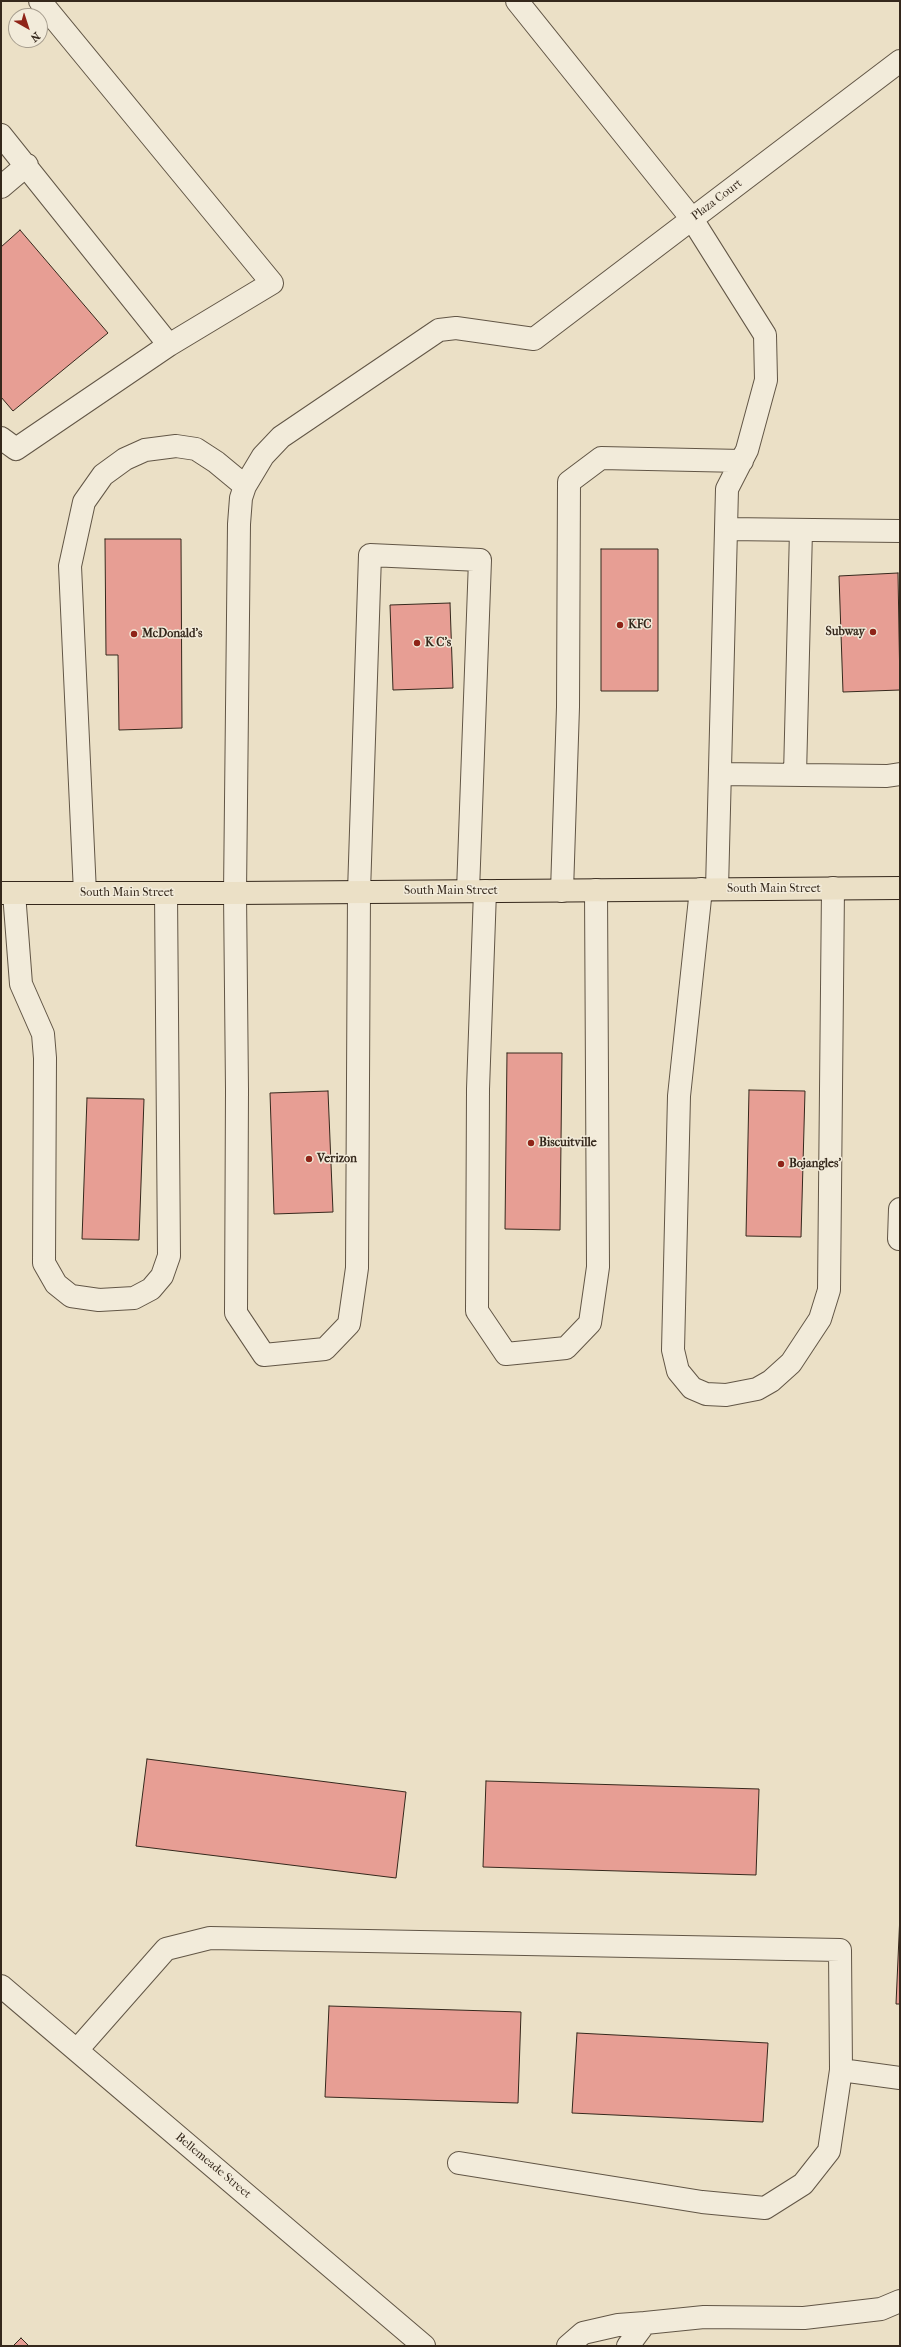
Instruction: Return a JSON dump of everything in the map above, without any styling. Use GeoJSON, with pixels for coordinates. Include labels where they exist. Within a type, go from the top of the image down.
{"type":"FeatureCollection","features":[{"type":"Feature","properties":{"kind":"main road","name":"South Main Street"},"geometry":{"type":"LineString","coordinates":[[8,893],[235,893],[900,888]]}},
{"type":"Feature","properties":{"kind":"street"},"geometry":{"type":"LineString","coordinates":[[1,438],[16,449],[169,345],[272,283],[40,1]]}},
{"type":"Feature","properties":{"kind":"street"},"geometry":{"type":"LineString","coordinates":[[517,1],[692,219],[765,335],[766,380],[747,450],[727,489],[720,774],[709,889],[679,1096],[673,1350],[678,1371],[692,1388],[706,1394],[726,1395],[757,1389],[771,1381],[791,1363],[820,1319],[829,1290],[833,888]]}},
{"type":"Feature","properties":{"kind":"street","name":"Plaza Court"},"geometry":{"type":"LineString","coordinates":[[245,486],[263,456],[281,437],[438,330],[456,328],[534,339],[900,61]]}},
{"type":"Feature","properties":{"kind":"street"},"geometry":{"type":"LineString","coordinates":[[1,135],[27,165],[169,345]]}},
{"type":"Feature","properties":{"kind":"street"},"geometry":{"type":"LineString","coordinates":[[1,187],[27,165]]}},
{"type":"Feature","properties":{"kind":"street"},"geometry":{"type":"LineString","coordinates":[[85,893],[70,566],[84,502],[103,475],[125,459],[145,450],[176,446],[196,449],[216,462],[245,486],[241,498],[239,524],[235,893],[237,1090],[236,1312],[264,1355],[325,1349],[349,1324],[357,1268],[360,892],[370,555],[480,560],[477,891],[477,1311],[506,1354],[566,1348],[590,1323],[598,1267],[596,890]]}},
{"type":"Feature","properties":{"kind":"street"},"geometry":{"type":"LineString","coordinates":[[562,891],[568,707],[569,482],[601,458],[742,461]]}},
{"type":"Feature","properties":{"kind":"street"},"geometry":{"type":"LineString","coordinates":[[726,528],[900,531]]}},
{"type":"Feature","properties":{"kind":"street"},"geometry":{"type":"LineString","coordinates":[[795,775],[801,530]]}},
{"type":"Feature","properties":{"kind":"street"},"geometry":{"type":"LineString","coordinates":[[720,774],[887,776],[900,774]]}},
{"type":"Feature","properties":{"kind":"street"},"geometry":{"type":"LineString","coordinates":[[8,893],[21,984],[43,1034],[45,1058],[44,1263],[56,1284],[71,1296],[99,1300],[134,1298],[151,1289],[162,1276],[169,1256],[166,893]]}},
{"type":"Feature","properties":{"kind":"street"},"geometry":{"type":"LineString","coordinates":[[899,1239],[900,1209]]}},
{"type":"Feature","properties":{"kind":"street"},"geometry":{"type":"LineString","coordinates":[[77,2050],[166,1949],[210,1938],[840,1950],[841,2070],[829,2151],[803,2184],[765,2208],[702,2202],[459,2163]]}},
{"type":"Feature","properties":{"kind":"street","name":"Bellemeade Street"},"geometry":{"type":"LineString","coordinates":[[1,1986],[424,2346]]}},
{"type":"Feature","properties":{"kind":"street"},"geometry":{"type":"LineString","coordinates":[[841,2070],[900,2078]]}},
{"type":"Feature","properties":{"kind":"street"},"geometry":{"type":"LineString","coordinates":[[568,2346],[583,2333],[618,2325],[704,2318],[804,2318],[881,2309],[900,2301]]}},
{"type":"Feature","properties":{"kind":"street"},"geometry":{"type":"LineString","coordinates":[[628,2346],[646,2323]]}},
{"type":"Feature","properties":{"kind":"building"},"geometry":{"type":"Polygon","coordinates":[[[20,230],[108,333],[13,411],[1,397],[1,247],[20,230]]]}},
{"type":"Feature","properties":{"kind":"building"},"geometry":{"type":"Polygon","coordinates":[[[105,539],[181,539],[182,728],[119,730],[118,655],[106,655],[105,539]]]}},
{"type":"Feature","properties":{"kind":"building"},"geometry":{"type":"Polygon","coordinates":[[[601,549],[658,549],[658,691],[601,691],[601,549]]]}},
{"type":"Feature","properties":{"kind":"building"},"geometry":{"type":"Polygon","coordinates":[[[898,573],[900,690],[843,692],[839,576],[898,573]]]}},
{"type":"Feature","properties":{"kind":"building"},"geometry":{"type":"Polygon","coordinates":[[[450,603],[453,688],[393,690],[390,605],[450,603]]]}},
{"type":"Feature","properties":{"kind":"building"},"geometry":{"type":"Polygon","coordinates":[[[507,1053],[562,1053],[560,1230],[505,1229],[507,1053]]]}},
{"type":"Feature","properties":{"kind":"building"},"geometry":{"type":"Polygon","coordinates":[[[749,1090],[805,1091],[801,1237],[746,1236],[749,1090]]]}},
{"type":"Feature","properties":{"kind":"building"},"geometry":{"type":"Polygon","coordinates":[[[328,1091],[333,1212],[274,1214],[270,1093],[328,1091]]]}},
{"type":"Feature","properties":{"kind":"building"},"geometry":{"type":"Polygon","coordinates":[[[87,1098],[144,1099],[139,1240],[82,1239],[87,1098]]]}},
{"type":"Feature","properties":{"kind":"building"},"geometry":{"type":"Polygon","coordinates":[[[147,1759],[406,1792],[396,1878],[136,1846],[147,1759]]]}},
{"type":"Feature","properties":{"kind":"building"},"geometry":{"type":"Polygon","coordinates":[[[486,1781],[759,1789],[756,1875],[483,1867],[486,1781]]]}},
{"type":"Feature","properties":{"kind":"building"},"geometry":{"type":"Polygon","coordinates":[[[900,1914],[900,2004],[896,2004],[900,1914]]]}},
{"type":"Feature","properties":{"kind":"building"},"geometry":{"type":"Polygon","coordinates":[[[329,2006],[521,2012],[518,2103],[325,2097],[329,2006]]]}},
{"type":"Feature","properties":{"kind":"building"},"geometry":{"type":"Polygon","coordinates":[[[577,2033],[768,2043],[763,2122],[572,2113],[577,2033]]]}},
{"type":"Feature","properties":{"kind":"building"},"geometry":{"type":"Polygon","coordinates":[[[21,2338],[29,2346],[13,2346],[21,2338]]]}},
{"type":"Feature","properties":{"kind":"place","name":"KFC"},"geometry":{"type":"Point","coordinates":[620,625]}},
{"type":"Feature","properties":{"kind":"place","name":"Subway"},"geometry":{"type":"Point","coordinates":[873,632]}},
{"type":"Feature","properties":{"kind":"place","name":"McDonald's"},"geometry":{"type":"Point","coordinates":[134,634]}},
{"type":"Feature","properties":{"kind":"place","name":"K C's"},"geometry":{"type":"Point","coordinates":[417,643]}},
{"type":"Feature","properties":{"kind":"place","name":"Biscuitville"},"geometry":{"type":"Point","coordinates":[531,1143]}},
{"type":"Feature","properties":{"kind":"place","name":"Verizon"},"geometry":{"type":"Point","coordinates":[309,1159]}},
{"type":"Feature","properties":{"kind":"place","name":"Bojangles'"},"geometry":{"type":"Point","coordinates":[781,1164]}}]}
